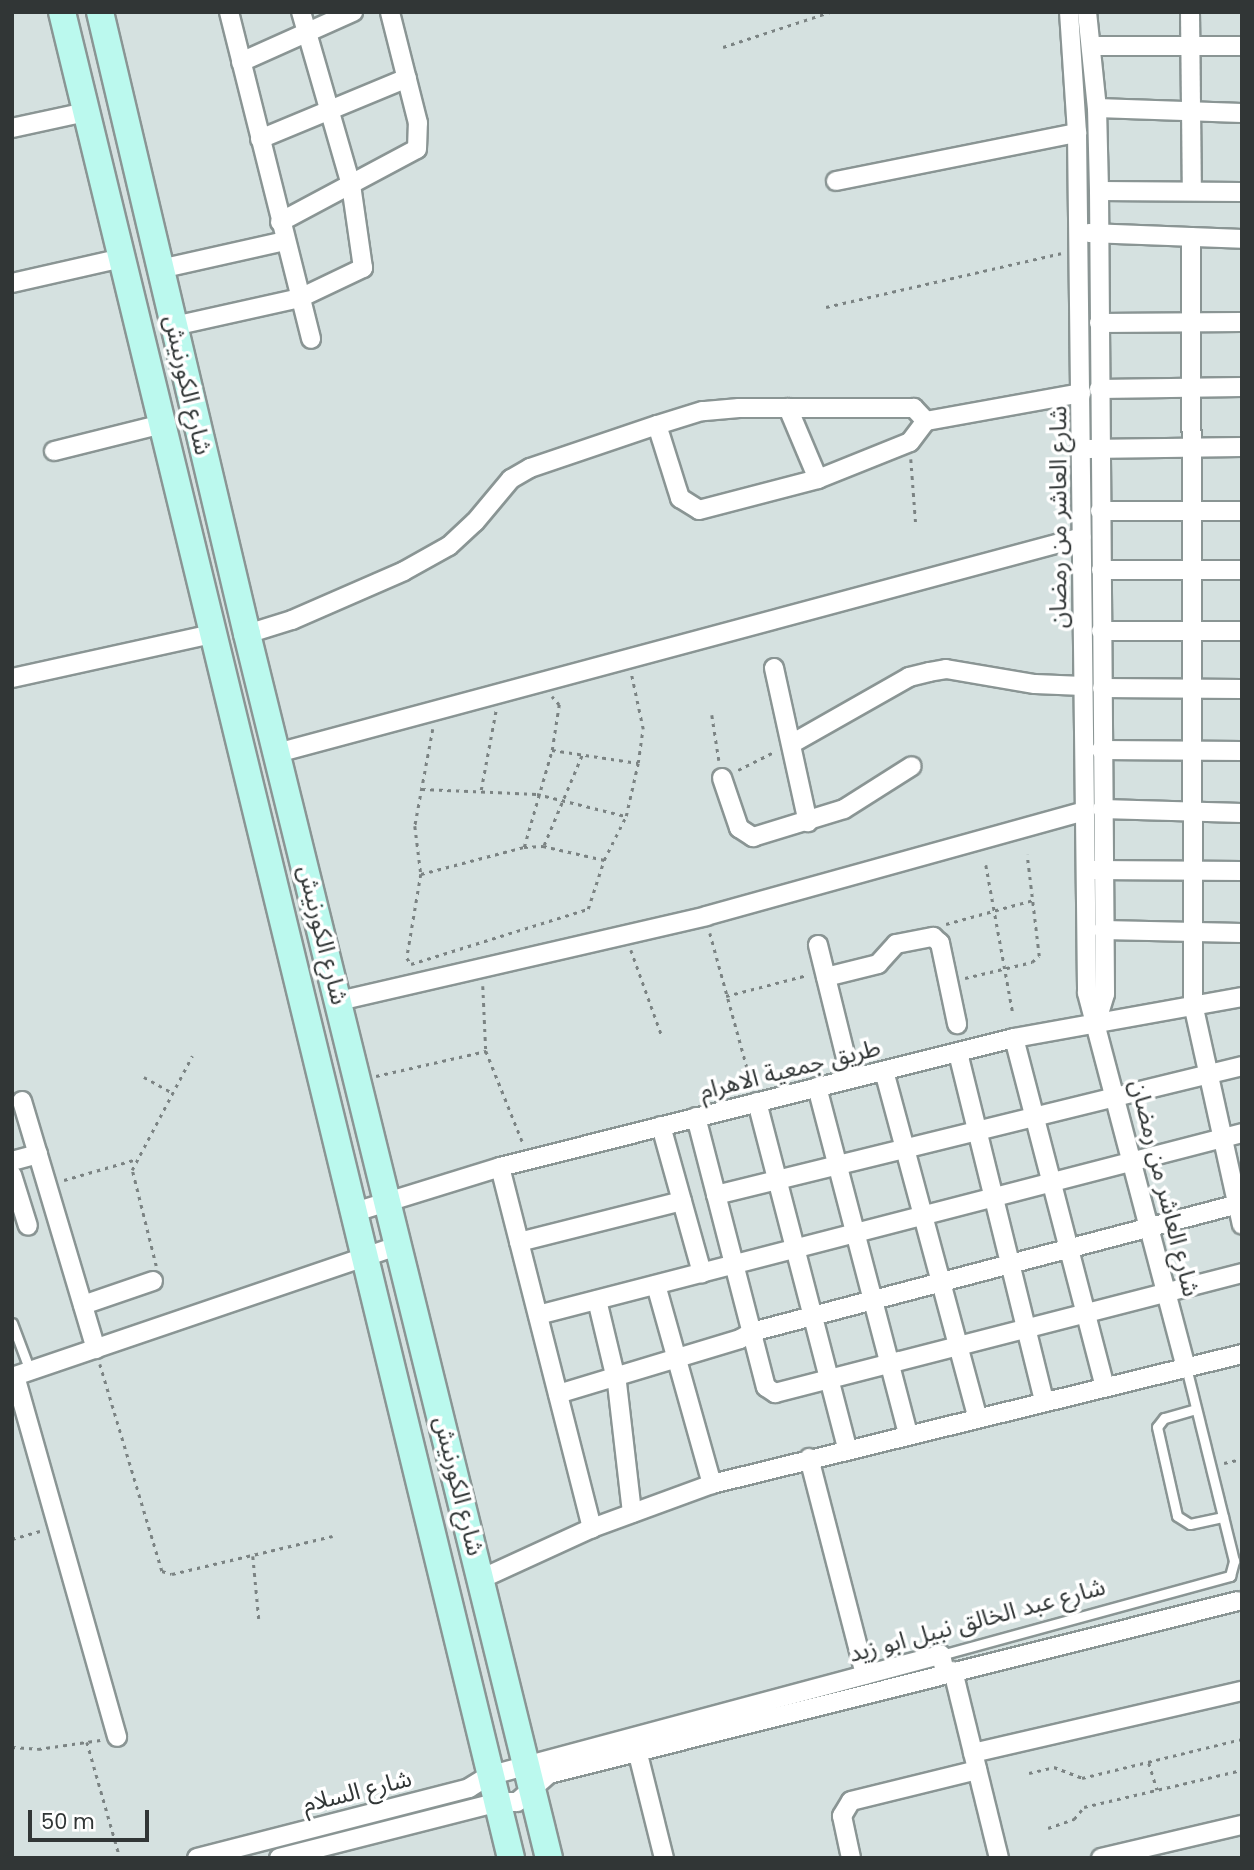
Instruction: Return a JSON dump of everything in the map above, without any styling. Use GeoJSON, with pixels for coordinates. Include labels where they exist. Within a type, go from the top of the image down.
{"type":"FeatureCollection","features":[{"type":"Feature","properties":{"kind":"main road","name":"شارع الكورنيش"},"geometry":{"type":"LineString","coordinates":[[62,12],[511,1858]]}},
{"type":"Feature","properties":{"kind":"main road","name":"شارع الكورنيش"},"geometry":{"type":"LineString","coordinates":[[100,12],[247,634],[483,1578],[549,1858]]}},
{"type":"Feature","properties":{"kind":"main road"},"geometry":{"type":"LineString","coordinates":[[203,595],[236,587]]}},
{"type":"Feature","properties":{"kind":"main road"},"geometry":{"type":"LineString","coordinates":[[212,634],[247,634]]}},
{"type":"Feature","properties":{"kind":"street"},"geometry":{"type":"LineString","coordinates":[[229,12],[311,339]]}},
{"type":"Feature","properties":{"kind":"street"},"geometry":{"type":"LineString","coordinates":[[174,326],[300,298],[363,268],[351,185],[301,12]]}},
{"type":"Feature","properties":{"kind":"street"},"geometry":{"type":"LineString","coordinates":[[241,62],[353,12]]}},
{"type":"Feature","properties":{"kind":"street"},"geometry":{"type":"LineString","coordinates":[[280,222],[417,149],[418,123],[390,12]]}},
{"type":"Feature","properties":{"kind":"street","name":"شارع العاشر من رمضان"},"geometry":{"type":"LineString","coordinates":[[1069,12],[1077,133],[1083,686],[1093,810],[1094,870],[1087,993],[1097,1020],[1186,1367]]}},
{"type":"Feature","properties":{"kind":"street","name":"شارع العاشر من رمضان"},"geometry":{"type":"LineString","coordinates":[[1087,12],[1093,46],[1099,191],[1102,688],[1101,750],[1093,810]]}},
{"type":"Feature","properties":{"kind":"street"},"geometry":{"type":"LineString","coordinates":[[1190,12],[1192,191]]}},
{"type":"Feature","properties":{"kind":"street"},"geometry":{"type":"LineString","coordinates":[[1093,46],[1242,46]]}},
{"type":"Feature","properties":{"kind":"street"},"geometry":{"type":"LineString","coordinates":[[260,139],[408,78]]}},
{"type":"Feature","properties":{"kind":"street"},"geometry":{"type":"LineString","coordinates":[[1097,108],[1242,113]]}},
{"type":"Feature","properties":{"kind":"street"},"geometry":{"type":"LineString","coordinates":[[12,128],[86,112]]}},
{"type":"Feature","properties":{"kind":"street"},"geometry":{"type":"LineString","coordinates":[[836,181],[1077,133]]}},
{"type":"Feature","properties":{"kind":"street"},"geometry":{"type":"LineString","coordinates":[[1099,191],[1242,192]]}},
{"type":"Feature","properties":{"kind":"street"},"geometry":{"type":"LineString","coordinates":[[1079,241],[1098,234],[1242,239]]}},
{"type":"Feature","properties":{"kind":"street"},"geometry":{"type":"LineString","coordinates":[[1191,237],[1193,1004],[1220,1139],[1239,1204],[1242,1225]]}},
{"type":"Feature","properties":{"kind":"street"},"geometry":{"type":"LineString","coordinates":[[160,269],[285,241]]}},
{"type":"Feature","properties":{"kind":"street"},"geometry":{"type":"LineString","coordinates":[[12,283],[122,258]]}},
{"type":"Feature","properties":{"kind":"street"},"geometry":{"type":"LineString","coordinates":[[1099,323],[1242,322]]}},
{"type":"Feature","properties":{"kind":"street"},"geometry":{"type":"LineString","coordinates":[[1099,389],[1242,387]]}},
{"type":"Feature","properties":{"kind":"street"},"geometry":{"type":"LineString","coordinates":[[657,425],[680,498],[689,507],[709,509],[818,479],[910,442],[926,421],[1081,393]]}},
{"type":"Feature","properties":{"kind":"street"},"geometry":{"type":"LineString","coordinates":[[788,408],[818,479]]}},
{"type":"Feature","properties":{"kind":"street"},"geometry":{"type":"LineString","coordinates":[[247,634],[292,620],[438,552],[475,522],[511,479],[530,468],[657,425],[718,409],[914,408],[926,421]]}},
{"type":"Feature","properties":{"kind":"street"},"geometry":{"type":"LineString","coordinates":[[54,451],[162,424]]}},
{"type":"Feature","properties":{"kind":"street"},"geometry":{"type":"LineString","coordinates":[[1082,449],[1242,447]]}},
{"type":"Feature","properties":{"kind":"street"},"geometry":{"type":"LineString","coordinates":[[1100,511],[1242,511]]}},
{"type":"Feature","properties":{"kind":"street"},"geometry":{"type":"LineString","coordinates":[[277,753],[1082,537]]}},
{"type":"Feature","properties":{"kind":"street"},"geometry":{"type":"LineString","coordinates":[[1101,570],[1242,569]]}},
{"type":"Feature","properties":{"kind":"street"},"geometry":{"type":"LineString","coordinates":[[1101,631],[1242,631]]}},
{"type":"Feature","properties":{"kind":"street"},"geometry":{"type":"LineString","coordinates":[[12,678],[212,634]]}},
{"type":"Feature","properties":{"kind":"street"},"geometry":{"type":"LineString","coordinates":[[775,667],[808,822]]}},
{"type":"Feature","properties":{"kind":"street"},"geometry":{"type":"LineString","coordinates":[[793,743],[909,677],[929,672],[946,669],[1035,684],[1083,686]]}},
{"type":"Feature","properties":{"kind":"street"},"geometry":{"type":"LineString","coordinates":[[1102,688],[1242,689]]}},
{"type":"Feature","properties":{"kind":"street"},"geometry":{"type":"LineString","coordinates":[[1101,750],[1242,751]]}},
{"type":"Feature","properties":{"kind":"street"},"geometry":{"type":"LineString","coordinates":[[722,778],[745,835],[763,835],[844,809],[912,766]]}},
{"type":"Feature","properties":{"kind":"street"},"geometry":{"type":"LineString","coordinates":[[339,1001],[483,970],[706,916],[1093,810],[1242,813]]}},
{"type":"Feature","properties":{"kind":"street"},"geometry":{"type":"LineString","coordinates":[[1094,870],[1242,871]]}},
{"type":"Feature","properties":{"kind":"street","name":"شارع العاشر من رمضان"},"geometry":{"type":"LineString","coordinates":[[1094,870],[1103,930],[1105,994],[1097,1020]]}},
{"type":"Feature","properties":{"kind":"street"},"geometry":{"type":"LineString","coordinates":[[1103,930],[1242,933]]}},
{"type":"Feature","properties":{"kind":"street"},"geometry":{"type":"LineString","coordinates":[[825,974],[878,964],[896,944],[933,937],[940,943],[957,1024]]}},
{"type":"Feature","properties":{"kind":"street"},"geometry":{"type":"LineString","coordinates":[[818,945],[851,1078]]}},
{"type":"Feature","properties":{"kind":"street","name":"طريق جمعية الاهرام"},"geometry":{"type":"LineString","coordinates":[[355,1212],[530,1159],[1014,1038],[1097,1020],[1242,997]]}},
{"type":"Feature","properties":{"kind":"street"},"geometry":{"type":"LineString","coordinates":[[1014,1038],[1032,1116],[1105,1387]]}},
{"type":"Feature","properties":{"kind":"street"},"geometry":{"type":"LineString","coordinates":[[958,1052],[1044,1401]]}},
{"type":"Feature","properties":{"kind":"street"},"geometry":{"type":"LineString","coordinates":[[716,1195],[1242,1066]]}},
{"type":"Feature","properties":{"kind":"street"},"geometry":{"type":"LineString","coordinates":[[884,1071],[977,1416]]}},
{"type":"Feature","properties":{"kind":"street"},"geometry":{"type":"LineString","coordinates":[[817,1087],[852,1233],[908,1433]]}},
{"type":"Feature","properties":{"kind":"street"},"geometry":{"type":"LineString","coordinates":[[22,1101],[96,1349]]}},
{"type":"Feature","properties":{"kind":"street"},"geometry":{"type":"LineString","coordinates":[[757,1102],[847,1448]]}},
{"type":"Feature","properties":{"kind":"street"},"geometry":{"type":"LineString","coordinates":[[695,1117],[770,1391],[830,1381],[1166,1289],[1242,1273]]}},
{"type":"Feature","properties":{"kind":"street"},"geometry":{"type":"LineString","coordinates":[[661,1126],[702,1273]]}},
{"type":"Feature","properties":{"kind":"street"},"geometry":{"type":"LineString","coordinates":[[538,1315],[1242,1133]]}},
{"type":"Feature","properties":{"kind":"street"},"geometry":{"type":"LineString","coordinates":[[12,1161],[38,1154]]}},
{"type":"Feature","properties":{"kind":"street"},"geometry":{"type":"LineString","coordinates":[[500,1167],[592,1528]]}},
{"type":"Feature","properties":{"kind":"street"},"geometry":{"type":"LineString","coordinates":[[12,1175],[27,1226]]}},
{"type":"Feature","properties":{"kind":"street"},"geometry":{"type":"LineString","coordinates":[[519,1242],[682,1201]]}},
{"type":"Feature","properties":{"kind":"street"},"geometry":{"type":"LineString","coordinates":[[558,1394],[752,1332],[1149,1225],[1239,1204]]}},
{"type":"Feature","properties":{"kind":"street"},"geometry":{"type":"LineString","coordinates":[[117,1737],[19,1374],[399,1245]]}},
{"type":"Feature","properties":{"kind":"street"},"geometry":{"type":"LineString","coordinates":[[83,1305],[153,1280]]}},
{"type":"Feature","properties":{"kind":"street"},"geometry":{"type":"LineString","coordinates":[[656,1285],[712,1483]]}},
{"type":"Feature","properties":{"kind":"street"},"geometry":{"type":"LineString","coordinates":[[597,1300],[615,1377],[632,1513]]}},
{"type":"Feature","properties":{"kind":"street"},"geometry":{"type":"LineString","coordinates":[[483,1578],[592,1528],[712,1483],[977,1416],[1242,1354]]}},
{"type":"Feature","properties":{"kind":"street"},"geometry":{"type":"LineString","coordinates":[[809,1458],[865,1675]]}},
{"type":"Feature","properties":{"kind":"street","name":"شارع عبد الخالق نبيل ابو زيد"},"geometry":{"type":"LineString","coordinates":[[529,1777],[549,1774],[636,1744],[806,1699],[949,1672],[1238,1601]]}},
{"type":"Feature","properties":{"kind":"street"},"geometry":{"type":"LineString","coordinates":[[941,1655],[949,1672],[975,1761],[999,1858]]}},
{"type":"Feature","properties":{"kind":"street","name":"شارع عبد الخالق نبيل ابو زيد"},"geometry":{"type":"LineString","coordinates":[[806,1699],[865,1675],[941,1655]]}},
{"type":"Feature","properties":{"kind":"street"},"geometry":{"type":"LineString","coordinates":[[851,1858],[842,1816],[851,1801],[975,1761],[1242,1691]]}},
{"type":"Feature","properties":{"kind":"street"},"geometry":{"type":"LineString","coordinates":[[636,1744],[664,1858]]}},
{"type":"Feature","properties":{"kind":"street","name":"شارع السلام"},"geometry":{"type":"LineString","coordinates":[[197,1858],[470,1788],[491,1775],[529,1777],[517,1802],[498,1802],[279,1858]]}},
{"type":"Feature","properties":{"kind":"street"},"geometry":{"type":"LineString","coordinates":[[1101,1858],[1242,1825]]}},
{"type":"Feature","properties":{"kind":"lane"},"geometry":{"type":"LineString","coordinates":[[13,1326],[19,1374]]}},
{"type":"Feature","properties":{"kind":"lane","name":"شارع عبد الخالق نبيل ابو زيد"},"geometry":{"type":"LineString","coordinates":[[941,1655],[1225,1580],[1234,1561],[1186,1367]]}},
{"type":"Feature","properties":{"kind":"lane"},"geometry":{"type":"LineString","coordinates":[[1196,1409],[1164,1418],[1157,1427],[1177,1516],[1190,1524],[1223,1517]]}},
{"type":"Feature","properties":{"kind":"path"},"geometry":{"type":"LineString","coordinates":[[723,47],[830,12]]}},
{"type":"Feature","properties":{"kind":"path"},"geometry":{"type":"LineString","coordinates":[[825,307],[1079,241]]}},
{"type":"Feature","properties":{"kind":"path"},"geometry":{"type":"LineString","coordinates":[[910,442],[916,526]]}},
{"type":"Feature","properties":{"kind":"path"},"geometry":{"type":"LineString","coordinates":[[434,721],[415,826],[421,874],[407,958],[411,964],[583,912],[591,905],[604,860],[625,817],[643,729],[627,659]]}},
{"type":"Feature","properties":{"kind":"path"},"geometry":{"type":"LineString","coordinates":[[524,846],[552,750],[559,705],[548,695]]}},
{"type":"Feature","properties":{"kind":"path"},"geometry":{"type":"LineString","coordinates":[[481,791],[498,700]]}},
{"type":"Feature","properties":{"kind":"path"},"geometry":{"type":"LineString","coordinates":[[712,715],[722,778],[793,743]]}},
{"type":"Feature","properties":{"kind":"path"},"geometry":{"type":"LineString","coordinates":[[552,750],[638,763]]}},
{"type":"Feature","properties":{"kind":"path"},"geometry":{"type":"LineString","coordinates":[[543,846],[582,755]]}},
{"type":"Feature","properties":{"kind":"path"},"geometry":{"type":"LineString","coordinates":[[422,789],[537,794],[625,817]]}},
{"type":"Feature","properties":{"kind":"path"},"geometry":{"type":"LineString","coordinates":[[421,874],[524,846],[543,846],[604,860]]}},
{"type":"Feature","properties":{"kind":"path"},"geometry":{"type":"LineString","coordinates":[[948,982],[1040,956],[1027,855]]}},
{"type":"Feature","properties":{"kind":"path"},"geometry":{"type":"LineString","coordinates":[[986,865],[1013,1014]]}},
{"type":"Feature","properties":{"kind":"path"},"geometry":{"type":"LineString","coordinates":[[933,937],[948,923],[1033,900]]}},
{"type":"Feature","properties":{"kind":"path"},"geometry":{"type":"LineString","coordinates":[[706,916],[757,1102]]}},
{"type":"Feature","properties":{"kind":"path"},"geometry":{"type":"LineString","coordinates":[[626,935],[662,1036]]}},
{"type":"Feature","properties":{"kind":"path"},"geometry":{"type":"LineString","coordinates":[[483,970],[486,1051],[530,1159]]}},
{"type":"Feature","properties":{"kind":"path"},"geometry":{"type":"LineString","coordinates":[[726,996],[825,974]]}},
{"type":"Feature","properties":{"kind":"path"},"geometry":{"type":"LineString","coordinates":[[358,1080],[486,1051]]}},
{"type":"Feature","properties":{"kind":"path"},"geometry":{"type":"LineString","coordinates":[[153,1280],[158,1273],[132,1181],[136,1159],[192,1056]]}},
{"type":"Feature","properties":{"kind":"path"},"geometry":{"type":"LineString","coordinates":[[144,1077],[173,1093]]}},
{"type":"Feature","properties":{"kind":"path"},"geometry":{"type":"LineString","coordinates":[[47,1185],[136,1159]]}},
{"type":"Feature","properties":{"kind":"path"},"geometry":{"type":"LineString","coordinates":[[96,1349],[162,1571],[172,1574],[333,1536]]}},
{"type":"Feature","properties":{"kind":"path"},"geometry":{"type":"LineString","coordinates":[[1217,1465],[1242,1459]]}},
{"type":"Feature","properties":{"kind":"path"},"geometry":{"type":"LineString","coordinates":[[12,1539],[60,1525]]}},
{"type":"Feature","properties":{"kind":"path"},"geometry":{"type":"LineString","coordinates":[[253,1556],[259,1619]]}},
{"type":"Feature","properties":{"kind":"path"},"geometry":{"type":"LineString","coordinates":[[1029,1773],[1054,1767],[1078,1778],[1242,1739]]}},
{"type":"Feature","properties":{"kind":"path"},"geometry":{"type":"LineString","coordinates":[[12,1747],[38,1749],[87,1742],[120,1858]]}},
{"type":"Feature","properties":{"kind":"path"},"geometry":{"type":"LineString","coordinates":[[1149,1761],[1157,1790]]}},
{"type":"Feature","properties":{"kind":"path"},"geometry":{"type":"LineString","coordinates":[[1048,1828],[1074,1819],[1084,1807],[1242,1770]]}}]}
